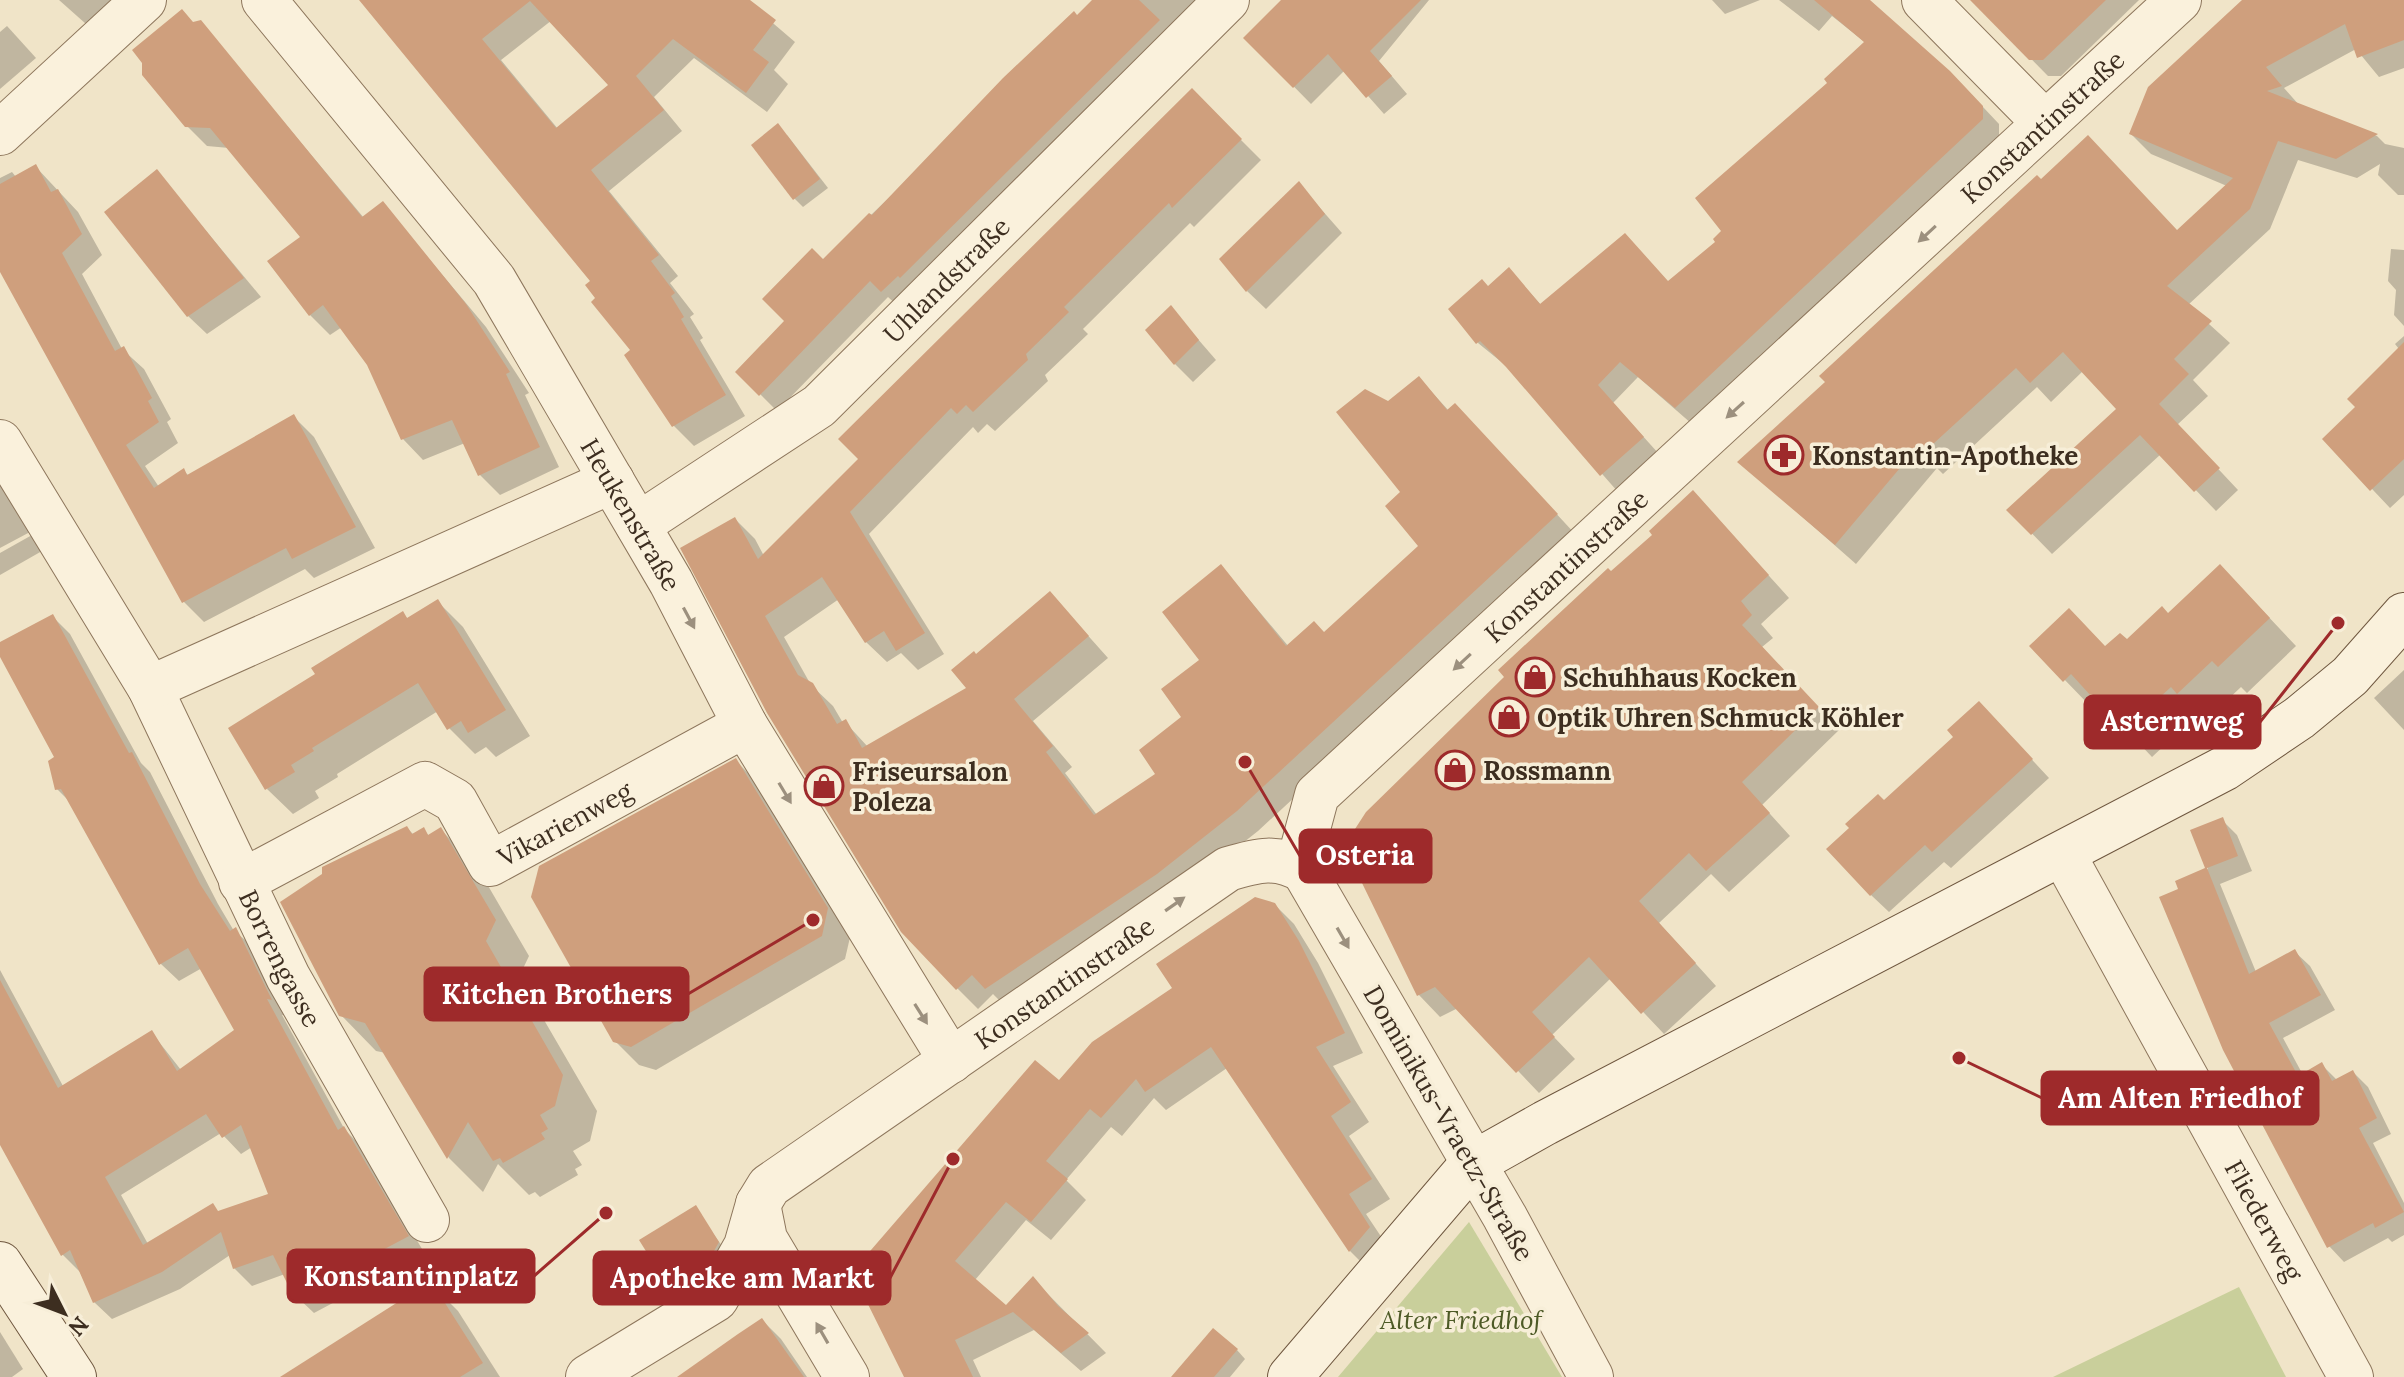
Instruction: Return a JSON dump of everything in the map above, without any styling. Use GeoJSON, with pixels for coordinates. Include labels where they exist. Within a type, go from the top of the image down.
{"type":"FeatureCollection","features":[{"type":"Feature","properties":{"kind":"street"},"geometry":{"type":"LineString","coordinates":[[0,133],[144,0]]}},
{"type":"Feature","properties":{"kind":"street","name":"Heukenstraße"},"geometry":{"type":"LineString","coordinates":[[264,0],[494,280],[638,525],[745,725],[951,1061]]}},
{"type":"Feature","properties":{"kind":"street","name":"Uhlandstraße"},"geometry":{"type":"LineString","coordinates":[[638,525],[819,406],[1227,0]]}},
{"type":"Feature","properties":{"kind":"street"},"geometry":{"type":"LineString","coordinates":[[1924,0],[2045,123]]}},
{"type":"Feature","properties":{"kind":"street","name":"Konstantinstraße"},"geometry":{"type":"LineString","coordinates":[[1304,871],[1303,847],[1317,795],[2179,0]]}},
{"type":"Feature","properties":{"kind":"street","name":"Borrengasse"},"geometry":{"type":"LineString","coordinates":[[0,442],[150,688],[288,977],[427,1220]]}},
{"type":"Feature","properties":{"kind":"street"},"geometry":{"type":"LineString","coordinates":[[150,688],[612,481]]}},
{"type":"Feature","properties":{"kind":"street"},"geometry":{"type":"LineString","coordinates":[[1290,1377],[1472,1164],[2225,768],[2299,718],[2350,676],[2404,615]]}},
{"type":"Feature","properties":{"kind":"street","name":"Vikarienweg"},"geometry":{"type":"LineString","coordinates":[[241,882],[425,784],[455,801],[490,864],[745,725]]}},
{"type":"Feature","properties":{"kind":"street","name":"Fliederweg"},"geometry":{"type":"LineString","coordinates":[[2063,854],[2351,1377]]}},
{"type":"Feature","properties":{"kind":"street","name":"Konstantinstraße"},"geometry":{"type":"LineString","coordinates":[[758,1204],[769,1186],[1228,869],[1271,859],[1285,860],[1304,871]]}},
{"type":"Feature","properties":{"kind":"street","name":"Dominikus-Vraetz-Straße"},"geometry":{"type":"LineString","coordinates":[[1304,871],[1505,1217],[1591,1377]]}},
{"type":"Feature","properties":{"kind":"street"},"geometry":{"type":"LineString","coordinates":[[758,1204],[765,1239],[847,1377]]}},
{"type":"Feature","properties":{"kind":"street"},"geometry":{"type":"LineString","coordinates":[[588,1377],[716,1299],[746,1246],[758,1204]]}},
{"type":"Feature","properties":{"kind":"street"},"geometry":{"type":"LineString","coordinates":[[0,1264],[74,1377]]}},
{"type":"Feature","properties":{"kind":"green space","name":"Alter Friedhof"},"geometry":{"type":"Polygon","coordinates":[[[1469,1222],[1562,1377],[1338,1377],[1469,1222]]]}},
{"type":"Feature","properties":{"kind":"green space"},"geometry":{"type":"Polygon","coordinates":[[[2239,1287],[2286,1377],[2053,1377],[2239,1287]]]}},
{"type":"Feature","properties":{"kind":"building"},"geometry":{"type":"Polygon","coordinates":[[[359,0],[750,0],[776,20],[753,50],[769,62],[746,93],[673,39],[636,76],[664,110],[591,170],[659,255],[651,261],[675,293],[671,296],[684,317],[681,319],[726,395],[672,427],[624,355],[630,350],[591,302],[595,298],[585,285],[590,281],[359,0]],[[530,1],[482,39],[556,128],[608,85],[530,1]]]}},
{"type":"Feature","properties":{"kind":"building"},"geometry":{"type":"Polygon","coordinates":[[[1092,0],[1139,0],[1160,20],[900,278],[898,276],[881,292],[870,281],[759,396],[735,372],[784,321],[762,299],[812,248],[823,259],[869,213],[872,215],[1003,78],[1074,11],[1077,15],[1092,0]]]}},
{"type":"Feature","properties":{"kind":"building"},"geometry":{"type":"Polygon","coordinates":[[[1281,0],[1421,0],[1370,51],[1392,76],[1366,98],[1328,54],[1293,88],[1243,38],[1281,0]]]}},
{"type":"Feature","properties":{"kind":"building"},"geometry":{"type":"Polygon","coordinates":[[[1814,0],[1870,0],[1950,71],[1983,106],[1983,119],[1675,408],[1620,362],[1598,385],[1644,437],[1600,476],[1506,367],[1480,341],[1476,344],[1448,309],[1482,279],[1488,286],[1509,267],[1540,304],[1625,233],[1668,281],[1715,242],[1713,239],[1721,231],[1695,198],[1827,83],[1824,79],[1864,42],[1814,0]]]}},
{"type":"Feature","properties":{"kind":"building"},"geometry":{"type":"Polygon","coordinates":[[[1970,0],[2106,0],[2043,60],[2029,60],[1970,0]]]}},
{"type":"Feature","properties":{"kind":"building"},"geometry":{"type":"Polygon","coordinates":[[[2242,0],[2404,0],[2404,40],[2357,58],[2345,24],[2266,67],[2282,86],[2267,91],[2378,134],[2336,159],[2278,141],[2250,209],[2167,286],[2212,321],[2174,359],[2189,374],[2159,404],[2220,468],[2194,492],[2140,435],[2031,535],[2006,510],[2116,409],[2063,352],[2030,383],[2016,368],[1921,455],[1916,449],[1835,545],[1737,462],[1825,382],[1819,376],[2037,175],[2041,179],[2088,135],[2177,230],[2233,178],[2129,134],[2148,87],[2242,0]]]}},
{"type":"Feature","properties":{"kind":"building"},"geometry":{"type":"Polygon","coordinates":[[[182,9],[193,22],[201,20],[362,217],[383,201],[466,304],[510,372],[506,374],[540,447],[478,476],[452,420],[401,440],[367,365],[323,305],[309,316],[267,261],[300,237],[210,128],[185,127],[142,75],[142,63],[132,50],[182,9]]]}},
{"type":"Feature","properties":{"kind":"building"},"geometry":{"type":"Polygon","coordinates":[[[1192,88],[1242,139],[1172,208],[1169,203],[1064,307],[1069,312],[1026,354],[1028,360],[973,412],[966,405],[957,414],[951,408],[850,512],[925,633],[896,651],[884,631],[865,643],[822,577],[765,616],[798,675],[813,683],[837,724],[846,719],[862,748],[966,688],[951,670],[974,651],[976,654],[1050,591],[1089,636],[1014,699],[1053,746],[1046,752],[1094,815],[1155,774],[1139,750],[1181,717],[1161,689],[1199,660],[1162,612],[1221,564],[1286,646],[1314,621],[1324,632],[1418,546],[1385,506],[1400,492],[1336,412],[1365,389],[1388,401],[1419,376],[1447,410],[1455,403],[1558,514],[1237,811],[1157,874],[985,989],[972,975],[956,990],[901,932],[767,713],[680,548],[735,517],[758,559],[858,459],[838,439],[1192,88]]]}},
{"type":"Feature","properties":{"kind":"building"},"geometry":{"type":"Polygon","coordinates":[[[778,123],[820,179],[793,200],[751,145],[778,123]]]}},
{"type":"Feature","properties":{"kind":"building"},"geometry":{"type":"Polygon","coordinates":[[[36,164],[51,192],[58,189],[82,234],[62,253],[115,351],[124,346],[152,398],[148,401],[159,422],[126,445],[154,488],[184,468],[187,475],[294,414],[356,527],[292,559],[286,548],[182,603],[0,272],[0,184],[36,164]]]}},
{"type":"Feature","properties":{"kind":"building"},"geometry":{"type":"Polygon","coordinates":[[[157,169],[244,278],[187,317],[104,212],[157,169]]]}},
{"type":"Feature","properties":{"kind":"building"},"geometry":{"type":"Polygon","coordinates":[[[1299,181],[1325,214],[1246,292],[1219,259],[1299,181]]]}},
{"type":"Feature","properties":{"kind":"building"},"geometry":{"type":"Polygon","coordinates":[[[1171,305],[1199,340],[1174,365],[1145,330],[1171,305]]]}},
{"type":"Feature","properties":{"kind":"building"},"geometry":{"type":"Polygon","coordinates":[[[2404,342],[2404,459],[2370,491],[2322,439],[2355,407],[2347,399],[2404,342]]]}},
{"type":"Feature","properties":{"kind":"building"},"geometry":{"type":"Polygon","coordinates":[[[1693,490],[1769,575],[1741,601],[1752,615],[1742,625],[1819,707],[1742,782],[1770,813],[1706,871],[1689,853],[1639,901],[1696,963],[1641,1014],[1589,957],[1532,1012],[1555,1037],[1516,1073],[1435,987],[1417,996],[1344,846],[1366,812],[1504,677],[1498,670],[1608,568],[1611,571],[1652,535],[1649,531],[1693,490]]]}},
{"type":"Feature","properties":{"kind":"building"},"geometry":{"type":"Polygon","coordinates":[[[2220,564],[2270,618],[2218,667],[2212,661],[2177,694],[2171,687],[2123,731],[2071,674],[2063,682],[2029,646],[2069,608],[2105,646],[2120,633],[2127,639],[2162,606],[2168,613],[2220,564]]]}},
{"type":"Feature","properties":{"kind":"building"},"geometry":{"type":"Polygon","coordinates":[[[438,599],[506,710],[468,733],[461,721],[447,730],[418,683],[312,748],[314,751],[291,765],[295,772],[265,790],[228,728],[315,674],[311,668],[403,611],[407,618],[438,599]]]}},
{"type":"Feature","properties":{"kind":"building"},"geometry":{"type":"Polygon","coordinates":[[[53,614],[129,753],[132,752],[200,884],[230,931],[236,927],[272,1000],[267,999],[338,1130],[344,1126],[409,1236],[294,1297],[273,1255],[233,1269],[221,1232],[162,1272],[93,1303],[70,1250],[61,1256],[0,1145],[0,980],[58,1088],[152,1030],[177,1071],[234,1030],[188,948],[159,965],[61,789],[55,790],[48,761],[54,757],[0,657],[0,642],[53,614]],[[206,1114],[105,1177],[143,1245],[213,1203],[218,1211],[268,1194],[241,1125],[222,1138],[206,1114]]]}},
{"type":"Feature","properties":{"kind":"building"},"geometry":{"type":"Polygon","coordinates":[[[1979,701],[2033,759],[1932,852],[1925,845],[1870,896],[1826,849],[1849,828],[1845,824],[1878,794],[1884,800],[1953,737],[1947,730],[1979,701]]]}},
{"type":"Feature","properties":{"kind":"building"},"geometry":{"type":"Polygon","coordinates":[[[736,758],[828,908],[822,936],[631,1047],[613,1042],[531,897],[539,866],[736,758]]]}},
{"type":"Feature","properties":{"kind":"building"},"geometry":{"type":"Polygon","coordinates":[[[2223,817],[2238,856],[2207,868],[2249,974],[2295,949],[2321,995],[2269,1023],[2298,1076],[2322,1062],[2332,1081],[2353,1070],[2377,1118],[2359,1128],[2404,1212],[2375,1228],[2373,1223],[2327,1248],[2223,1050],[2159,897],[2178,889],[2175,881],[2205,868],[2190,830],[2223,817]]]}},
{"type":"Feature","properties":{"kind":"building"},"geometry":{"type":"Polygon","coordinates":[[[407,826],[412,834],[424,827],[428,835],[441,827],[496,920],[486,941],[563,1075],[555,1106],[540,1115],[548,1129],[541,1133],[545,1139],[503,1163],[500,1158],[493,1161],[468,1122],[447,1159],[365,1023],[339,1016],[280,902],[322,874],[322,867],[407,826]]]}},
{"type":"Feature","properties":{"kind":"building"},"geometry":{"type":"Polygon","coordinates":[[[1255,897],[1275,903],[1299,941],[1345,1033],[1316,1047],[1351,1102],[1331,1116],[1372,1179],[1349,1194],[1370,1227],[1349,1252],[1211,1047],[1145,1092],[1136,1079],[1101,1118],[1090,1109],[1046,1161],[1068,1179],[1031,1222],[1006,1202],[955,1261],[1006,1305],[1033,1276],[1058,1306],[1089,1333],[1061,1353],[1013,1312],[955,1340],[973,1377],[904,1377],[852,1272],[1035,1060],[1059,1080],[1092,1042],[1172,988],[1156,964],[1255,897]]]}},
{"type":"Feature","properties":{"kind":"building"},"geometry":{"type":"Polygon","coordinates":[[[696,1205],[719,1242],[697,1281],[674,1296],[639,1240],[696,1205]]]}},
{"type":"Feature","properties":{"kind":"building"},"geometry":{"type":"Polygon","coordinates":[[[431,1281],[483,1363],[460,1377],[280,1377],[431,1281]]]}},
{"type":"Feature","properties":{"kind":"building"},"geometry":{"type":"Polygon","coordinates":[[[762,1318],[804,1377],[677,1377],[738,1334],[762,1318]]]}},
{"type":"Feature","properties":{"kind":"building"},"geometry":{"type":"Polygon","coordinates":[[[1213,1328],[1238,1349],[1214,1377],[1171,1377],[1213,1328]]]}},
{"type":"Feature","properties":{"kind":"place","name":"Konstantin-Apotheke"},"geometry":{"type":"Point","coordinates":[1784,455]}},
{"type":"Feature","properties":{"kind":"place","name":"Asternweg"},"geometry":{"type":"Point","coordinates":[2338,623]}},
{"type":"Feature","properties":{"kind":"place","name":"Schuhhaus Kocken"},"geometry":{"type":"Point","coordinates":[1535,677]}},
{"type":"Feature","properties":{"kind":"place","name":"Optik Uhren Schmuck Köhler"},"geometry":{"type":"Point","coordinates":[1509,717]}},
{"type":"Feature","properties":{"kind":"place","name":"Osteria"},"geometry":{"type":"Point","coordinates":[1245,762]}},
{"type":"Feature","properties":{"kind":"place","name":"Rossmann"},"geometry":{"type":"Point","coordinates":[1455,770]}},
{"type":"Feature","properties":{"kind":"place","name":"Friseursalon Poleza"},"geometry":{"type":"Point","coordinates":[824,786]}},
{"type":"Feature","properties":{"kind":"place","name":"Kitchen Brothers"},"geometry":{"type":"Point","coordinates":[813,920]}},
{"type":"Feature","properties":{"kind":"place","name":"Am Alten Friedhof"},"geometry":{"type":"Point","coordinates":[1959,1058]}},
{"type":"Feature","properties":{"kind":"place","name":"Apotheke am Markt"},"geometry":{"type":"Point","coordinates":[953,1159]}},
{"type":"Feature","properties":{"kind":"place","name":"Konstantinplatz"},"geometry":{"type":"Point","coordinates":[606,1213]}}]}
